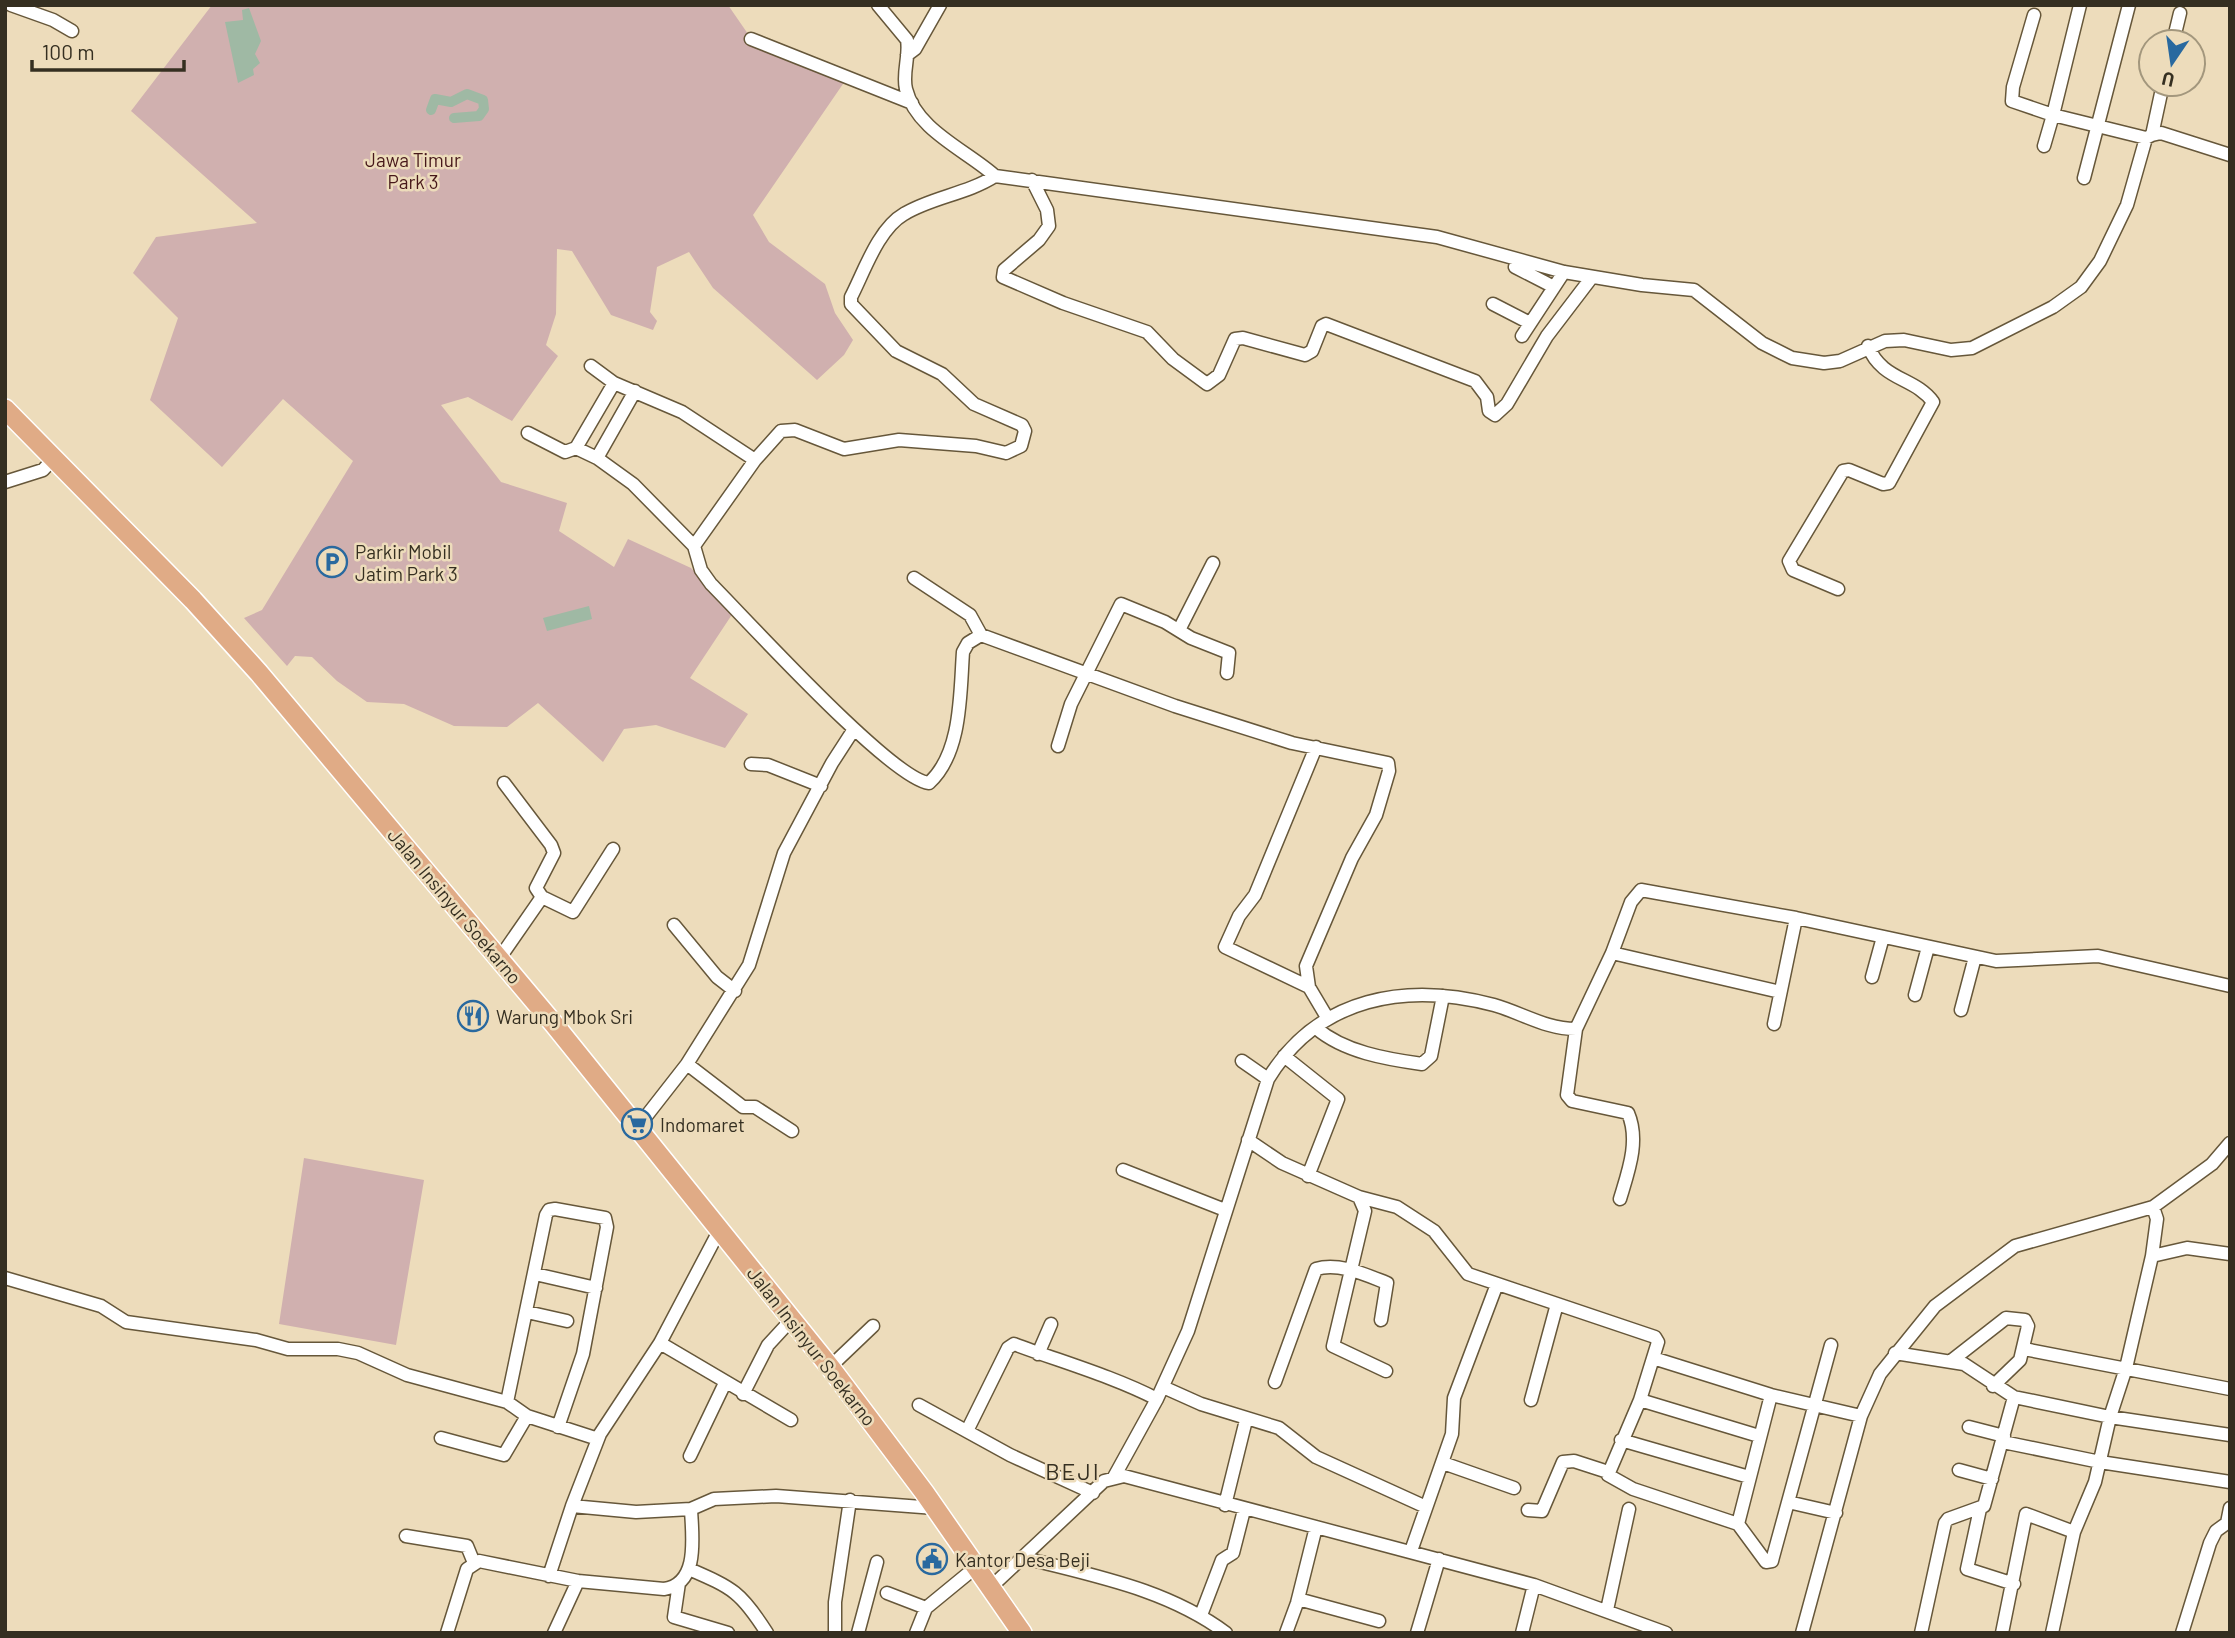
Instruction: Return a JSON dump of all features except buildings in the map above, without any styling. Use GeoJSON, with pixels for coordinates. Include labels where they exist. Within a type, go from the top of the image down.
{"type":"FeatureCollection","features":[{"type":"Feature","properties":{"kind":"main road","name":"Jalan Insinyur Soekarno"},"geometry":{"type":"LineString","coordinates":[[5,409],[192,600],[258,673],[499,959],[830,1367],[935,1508],[990,1588],[1015,1630]]}},
{"type":"Feature","properties":{"kind":"street"},"geometry":{"type":"LineString","coordinates":[[10,5],[53,20],[72,31]]}},
{"type":"Feature","properties":{"kind":"street"},"geometry":{"type":"LineString","coordinates":[[878,5],[907,40],[905,83],[912,103],[940,136],[972,156],[995,176],[1437,237],[1564,272],[1694,290],[1762,343],[1792,358],[1824,363],[1840,361],[1868,346],[1885,341],[1905,340],[1951,350],[1972,348],[2053,307],[2081,287],[2101,261],[2127,205],[2160,98]]}},
{"type":"Feature","properties":{"kind":"street"},"geometry":{"type":"LineString","coordinates":[[907,55],[915,49],[940,5]]}},
{"type":"Feature","properties":{"kind":"street"},"geometry":{"type":"LineString","coordinates":[[2043,146],[2080,5]]}},
{"type":"Feature","properties":{"kind":"street"},"geometry":{"type":"LineString","coordinates":[[2084,178],[2129,5]]}},
{"type":"Feature","properties":{"kind":"street"},"geometry":{"type":"LineString","coordinates":[[2176,28],[2180,13]]}},
{"type":"Feature","properties":{"kind":"street"},"geometry":{"type":"LineString","coordinates":[[2034,15],[2013,87],[2012,100],[2097,128],[2149,136],[2161,133],[2230,155]]}},
{"type":"Feature","properties":{"kind":"street"},"geometry":{"type":"LineString","coordinates":[[751,39],[912,103]]}},
{"type":"Feature","properties":{"kind":"street"},"geometry":{"type":"LineString","coordinates":[[694,546],[755,460],[774,437],[787,430],[844,449],[899,440],[976,446],[1006,453],[1021,446],[1025,432],[1022,425],[974,404],[942,374],[896,351],[851,304],[850,297],[878,245],[903,214],[983,184],[995,176]]}},
{"type":"Feature","properties":{"kind":"street"},"geometry":{"type":"LineString","coordinates":[[1032,180],[1047,210],[1049,226],[1039,240],[1004,271],[1003,277],[1063,303],[1147,332],[1173,359],[1207,384],[1219,375],[1235,339],[1242,338],[1305,355],[1312,351],[1322,326],[1326,324],[1475,381],[1487,397],[1489,411],[1495,415],[1507,404],[1547,336],[1592,277]]}},
{"type":"Feature","properties":{"kind":"street"},"geometry":{"type":"LineString","coordinates":[[1514,267],[1554,288]]}},
{"type":"Feature","properties":{"kind":"street"},"geometry":{"type":"LineString","coordinates":[[1522,335],[1564,272]]}},
{"type":"Feature","properties":{"kind":"street"},"geometry":{"type":"LineString","coordinates":[[1493,304],[1530,323]]}},
{"type":"Feature","properties":{"kind":"street"},"geometry":{"type":"LineString","coordinates":[[1838,589],[1793,570],[1789,561],[1843,471],[1849,470],[1883,484],[1889,483],[1933,402],[1882,368],[1873,359],[1868,346]]}},
{"type":"Feature","properties":{"kind":"street"},"geometry":{"type":"LineString","coordinates":[[591,366],[614,383],[682,412],[755,460]]}},
{"type":"Feature","properties":{"kind":"street"},"geometry":{"type":"LineString","coordinates":[[528,433],[565,452],[576,448],[614,383]]}},
{"type":"Feature","properties":{"kind":"street"},"geometry":{"type":"LineString","coordinates":[[597,458],[635,391]]}},
{"type":"Feature","properties":{"kind":"street"},"geometry":{"type":"LineString","coordinates":[[576,448],[597,458],[633,484],[694,546],[701,570],[711,584],[854,729],[908,774],[929,783],[950,749],[963,652],[968,643],[981,635]]}},
{"type":"Feature","properties":{"kind":"street"},"geometry":{"type":"LineString","coordinates":[[5,482],[44,470],[54,458]]}},
{"type":"Feature","properties":{"kind":"street"},"geometry":{"type":"LineString","coordinates":[[1179,630],[1213,563]]}},
{"type":"Feature","properties":{"kind":"street"},"geometry":{"type":"LineString","coordinates":[[914,578],[970,615],[981,635],[1175,706],[1316,747],[1384,761],[1390,771],[1376,815],[1352,858],[1306,966],[1309,988],[1328,1019]]}},
{"type":"Feature","properties":{"kind":"street"},"geometry":{"type":"LineString","coordinates":[[1058,746],[1086,674],[1121,604],[1229,653],[1227,673]]}},
{"type":"Feature","properties":{"kind":"street"},"geometry":{"type":"LineString","coordinates":[[637,1128],[687,1064],[734,991],[756,948],[784,853],[854,729]]}},
{"type":"Feature","properties":{"kind":"street"},"geometry":{"type":"LineString","coordinates":[[1309,988],[1225,947],[1239,915],[1255,895],[1316,747]]}},
{"type":"Feature","properties":{"kind":"street"},"geometry":{"type":"LineString","coordinates":[[751,764],[768,765],[821,786]]}},
{"type":"Feature","properties":{"kind":"street"},"geometry":{"type":"LineString","coordinates":[[504,783],[553,849],[553,857],[536,888],[542,897],[573,912],[613,849]]}},
{"type":"Feature","properties":{"kind":"street"},"geometry":{"type":"LineString","coordinates":[[1620,1199],[1634,1136],[1628,1113],[1572,1101],[1567,1095],[1576,1028],[1612,953],[1631,902],[1641,890],[1796,918],[1975,957],[2007,962],[2098,956],[2230,986]]}},
{"type":"Feature","properties":{"kind":"street"},"geometry":{"type":"LineString","coordinates":[[499,959],[542,897]]}},
{"type":"Feature","properties":{"kind":"street"},"geometry":{"type":"LineString","coordinates":[[1774,1024],[1796,918]]}},
{"type":"Feature","properties":{"kind":"street"},"geometry":{"type":"LineString","coordinates":[[674,925],[717,977],[734,991]]}},
{"type":"Feature","properties":{"kind":"street"},"geometry":{"type":"LineString","coordinates":[[1872,977],[1883,937]]}},
{"type":"Feature","properties":{"kind":"street"},"geometry":{"type":"LineString","coordinates":[[1915,995],[1928,947]]}},
{"type":"Feature","properties":{"kind":"street"},"geometry":{"type":"LineString","coordinates":[[1612,953],[1780,992]]}},
{"type":"Feature","properties":{"kind":"street"},"geometry":{"type":"LineString","coordinates":[[1961,1010],[1975,957]]}},
{"type":"Feature","properties":{"kind":"street"},"geometry":{"type":"LineString","coordinates":[[990,1588],[1114,1476],[1160,1393],[1188,1331],[1268,1079],[1284,1056],[1328,1019],[1364,1002],[1396,994],[1443,996],[1495,1005],[1533,1020],[1576,1028]]}},
{"type":"Feature","properties":{"kind":"street"},"geometry":{"type":"LineString","coordinates":[[1316,1028],[1326,1037],[1380,1058],[1422,1064],[1431,1056],[1443,996]]}},
{"type":"Feature","properties":{"kind":"street"},"geometry":{"type":"LineString","coordinates":[[1284,1056],[1338,1099],[1308,1176]]}},
{"type":"Feature","properties":{"kind":"street"},"geometry":{"type":"LineString","coordinates":[[1242,1061],[1268,1079]]}},
{"type":"Feature","properties":{"kind":"street"},"geometry":{"type":"LineString","coordinates":[[687,1064],[743,1107],[755,1107],[792,1131]]}},
{"type":"Feature","properties":{"kind":"street"},"geometry":{"type":"LineString","coordinates":[[1248,1140],[1282,1163],[1308,1176],[1359,1197],[1397,1208],[1442,1238],[1468,1274],[1654,1337],[1658,1342],[1640,1400],[1608,1472],[1609,1477],[1633,1489],[1738,1524],[1763,1560],[1769,1563],[1831,1345]]}},
{"type":"Feature","properties":{"kind":"street"},"geometry":{"type":"LineString","coordinates":[[1802,1633],[1861,1416],[1880,1374],[1936,1306],[2015,1246],[2153,1208],[2212,1164],[2230,1143]]}},
{"type":"Feature","properties":{"kind":"street"},"geometry":{"type":"LineString","coordinates":[[1123,1170],[1225,1210]]}},
{"type":"Feature","properties":{"kind":"street"},"geometry":{"type":"LineString","coordinates":[[1359,1197],[1365,1211],[1333,1346],[1386,1371]]}},
{"type":"Feature","properties":{"kind":"street"},"geometry":{"type":"LineString","coordinates":[[2052,1633],[2074,1532],[2095,1482],[2110,1417],[2126,1368],[2152,1256],[2157,1219],[2153,1208]]}},
{"type":"Feature","properties":{"kind":"street"},"geometry":{"type":"LineString","coordinates":[[507,1402],[549,1210],[605,1218],[607,1227],[583,1354],[558,1427]]}},
{"type":"Feature","properties":{"kind":"street"},"geometry":{"type":"LineString","coordinates":[[549,1576],[598,1439],[660,1343],[719,1231]]}},
{"type":"Feature","properties":{"kind":"street"},"geometry":{"type":"LineString","coordinates":[[2152,1256],[2187,1248],[2230,1254]]}},
{"type":"Feature","properties":{"kind":"street"},"geometry":{"type":"LineString","coordinates":[[1275,1382],[1316,1269],[1329,1266],[1387,1283],[1381,1320]]}},
{"type":"Feature","properties":{"kind":"street"},"geometry":{"type":"LineString","coordinates":[[535,1274],[596,1288]]}},
{"type":"Feature","properties":{"kind":"street"},"geometry":{"type":"LineString","coordinates":[[5,1278],[101,1306],[126,1322],[256,1340],[288,1349],[338,1349],[358,1353],[407,1375],[507,1402],[527,1416],[598,1439]]}},
{"type":"Feature","properties":{"kind":"street"},"geometry":{"type":"LineString","coordinates":[[1411,1551],[1452,1434],[1454,1398],[1497,1284]]}},
{"type":"Feature","properties":{"kind":"street"},"geometry":{"type":"LineString","coordinates":[[1531,1400],[1558,1304]]}},
{"type":"Feature","properties":{"kind":"street"},"geometry":{"type":"LineString","coordinates":[[527,1312],[566,1321]]}},
{"type":"Feature","properties":{"kind":"street"},"geometry":{"type":"LineString","coordinates":[[1951,1362],[2009,1317],[2028,1323],[2024,1349],[2014,1368],[1993,1386]]}},
{"type":"Feature","properties":{"kind":"street"},"geometry":{"type":"LineString","coordinates":[[743,1394],[768,1345],[792,1319]]}},
{"type":"Feature","properties":{"kind":"street"},"geometry":{"type":"LineString","coordinates":[[1038,1354],[1051,1324]]}},
{"type":"Feature","properties":{"kind":"street"},"geometry":{"type":"LineString","coordinates":[[830,1367],[873,1326]]}},
{"type":"Feature","properties":{"kind":"street"},"geometry":{"type":"LineString","coordinates":[[660,1343],[791,1420]]}},
{"type":"Feature","properties":{"kind":"street"},"geometry":{"type":"LineString","coordinates":[[967,1431],[1008,1348],[1014,1344],[1160,1393],[1279,1428],[1316,1457],[1426,1507]]}},
{"type":"Feature","properties":{"kind":"street"},"geometry":{"type":"LineString","coordinates":[[2024,1349],[2230,1389]]}},
{"type":"Feature","properties":{"kind":"street"},"geometry":{"type":"LineString","coordinates":[[1895,1353],[1969,1366],[1993,1386],[2014,1397],[2110,1417],[2230,1435]]}},
{"type":"Feature","properties":{"kind":"street"},"geometry":{"type":"LineString","coordinates":[[1653,1358],[1771,1395],[1861,1416]]}},
{"type":"Feature","properties":{"kind":"street"},"geometry":{"type":"LineString","coordinates":[[691,1456],[725,1383]]}},
{"type":"Feature","properties":{"kind":"street"},"geometry":{"type":"LineString","coordinates":[[1738,1524],[1771,1395]]}},
{"type":"Feature","properties":{"kind":"street"},"geometry":{"type":"LineString","coordinates":[[2014,1397],[1992,1479],[1980,1509],[1967,1569],[2014,1584]]}},
{"type":"Feature","properties":{"kind":"street"},"geometry":{"type":"LineString","coordinates":[[1640,1400],[1759,1436]]}},
{"type":"Feature","properties":{"kind":"street"},"geometry":{"type":"LineString","coordinates":[[919,1405],[1093,1493]]}},
{"type":"Feature","properties":{"kind":"street"},"geometry":{"type":"LineString","coordinates":[[441,1438],[504,1455],[527,1416]]}},
{"type":"Feature","properties":{"kind":"street"},"geometry":{"type":"LineString","coordinates":[[1225,1505],[1246,1420]]}},
{"type":"Feature","properties":{"kind":"street"},"geometry":{"type":"LineString","coordinates":[[1969,1427],[2004,1439],[2100,1462],[2230,1482]]}},
{"type":"Feature","properties":{"kind":"street"},"geometry":{"type":"LineString","coordinates":[[1621,1440],[1749,1477]]}},
{"type":"Feature","properties":{"kind":"street"},"geometry":{"type":"LineString","coordinates":[[1528,1510],[1542,1511],[1563,1462],[1574,1461],[1608,1472]]}},
{"type":"Feature","properties":{"kind":"street"},"geometry":{"type":"LineString","coordinates":[[1443,1463],[1514,1488]]}},
{"type":"Feature","properties":{"kind":"street"},"geometry":{"type":"LineString","coordinates":[[1959,1470],[1992,1479]]}},
{"type":"Feature","properties":{"kind":"street"},"geometry":{"type":"LineString","coordinates":[[1114,1476],[1150,1482],[1225,1505],[1534,1585],[1666,1633]]}},
{"type":"Feature","properties":{"kind":"street"},"geometry":{"type":"LineString","coordinates":[[572,1506],[636,1512],[691,1509],[714,1499],[776,1496],[935,1508]]}},
{"type":"Feature","properties":{"kind":"street"},"geometry":{"type":"LineString","coordinates":[[835,1633],[835,1602],[850,1500]]}},
{"type":"Feature","properties":{"kind":"street"},"geometry":{"type":"LineString","coordinates":[[1788,1502],[1836,1513]]}},
{"type":"Feature","properties":{"kind":"street"},"geometry":{"type":"LineString","coordinates":[[2182,1633],[2210,1543],[2216,1531],[2228,1523],[2230,1508]]}},
{"type":"Feature","properties":{"kind":"street"},"geometry":{"type":"LineString","coordinates":[[691,1509],[689,1569],[679,1583],[674,1617],[728,1633]]}},
{"type":"Feature","properties":{"kind":"street"},"geometry":{"type":"LineString","coordinates":[[1607,1610],[1629,1509]]}},
{"type":"Feature","properties":{"kind":"street"},"geometry":{"type":"LineString","coordinates":[[1922,1633],[1946,1521],[1980,1509]]}},
{"type":"Feature","properties":{"kind":"street"},"geometry":{"type":"LineString","coordinates":[[1201,1615],[1222,1560],[1234,1551],[1244,1510]]}},
{"type":"Feature","properties":{"kind":"street"},"geometry":{"type":"LineString","coordinates":[[2002,1633],[2026,1514],[2074,1532]]}},
{"type":"Feature","properties":{"kind":"street"},"geometry":{"type":"LineString","coordinates":[[1286,1633],[1298,1600],[1316,1527]]}},
{"type":"Feature","properties":{"kind":"street"},"geometry":{"type":"LineString","coordinates":[[406,1536],[467,1546],[474,1563]]}},
{"type":"Feature","properties":{"kind":"street"},"geometry":{"type":"LineString","coordinates":[[1025,1558],[1133,1586],[1201,1615],[1226,1633]]}},
{"type":"Feature","properties":{"kind":"street"},"geometry":{"type":"LineString","coordinates":[[1418,1633],[1439,1559]]}},
{"type":"Feature","properties":{"kind":"street"},"geometry":{"type":"LineString","coordinates":[[447,1633],[467,1569],[474,1563],[490,1561],[578,1581],[664,1589],[679,1583]]}},
{"type":"Feature","properties":{"kind":"street"},"geometry":{"type":"LineString","coordinates":[[858,1633],[877,1562]]}},
{"type":"Feature","properties":{"kind":"street"},"geometry":{"type":"LineString","coordinates":[[916,1633],[926,1608],[976,1567]]}},
{"type":"Feature","properties":{"kind":"street"},"geometry":{"type":"LineString","coordinates":[[689,1569],[732,1588],[751,1608],[767,1633]]}},
{"type":"Feature","properties":{"kind":"street"},"geometry":{"type":"LineString","coordinates":[[554,1633],[578,1581]]}},
{"type":"Feature","properties":{"kind":"street"},"geometry":{"type":"LineString","coordinates":[[1522,1633],[1534,1585]]}},
{"type":"Feature","properties":{"kind":"street"},"geometry":{"type":"LineString","coordinates":[[887,1594],[926,1608]]}},
{"type":"Feature","properties":{"kind":"street"},"geometry":{"type":"LineString","coordinates":[[1298,1600],[1379,1621]]}},
{"type":"Feature","properties":{"kind":"green space","name":"Jawa Timur Park 3"},"geometry":{"type":"Polygon","coordinates":[[[212,5],[728,5],[757,47],[845,81],[753,215],[769,242],[825,284],[835,313],[853,340],[844,355],[817,380],[713,288],[689,252],[657,267],[650,312],[657,321],[653,330],[611,315],[572,251],[557,249],[556,314],[546,345],[558,356],[512,421],[468,397],[441,405],[501,482],[567,503],[559,531],[614,567],[628,539],[691,568],[733,613],[690,678],[748,714],[725,748],[656,725],[624,729],[603,762],[538,703],[507,727],[454,726],[404,704],[367,702],[337,681],[312,657],[295,656],[287,666],[244,618],[262,610],[353,461],[283,399],[222,467],[150,400],[178,318],[133,273],[156,237],[257,223],[131,111],[212,5]]]}},
{"type":"Feature","properties":{"kind":"green space"},"geometry":{"type":"Polygon","coordinates":[[[304,1158],[424,1180],[396,1345],[279,1324],[304,1158]]]}},
{"type":"Feature","properties":{"kind":"shaded area"},"geometry":{"type":"Polygon","coordinates":[[[249,8],[261,41],[255,54],[260,63],[253,69],[254,75],[238,83],[225,22],[243,20],[242,10],[249,8]]]}},
{"type":"Feature","properties":{"kind":"shaded area"},"geometry":{"type":"Polygon","coordinates":[[[589,606],[592,619],[547,631],[543,618],[589,606]]]}},
{"type":"Feature","properties":{"kind":"waterway"},"geometry":{"type":"LineString","coordinates":[[431,110],[435,99],[451,102],[467,94],[483,100],[484,109],[479,116],[454,118]]}},
{"type":"Feature","properties":{"kind":"place","name":"Parkir Mobil Jatim Park 3"},"geometry":{"type":"Point","coordinates":[332,562]}},
{"type":"Feature","properties":{"kind":"place","name":"Warung Mbok Sri"},"geometry":{"type":"Point","coordinates":[473,1016]}},
{"type":"Feature","properties":{"kind":"place","name":"Indomaret"},"geometry":{"type":"Point","coordinates":[637,1124]}},
{"type":"Feature","properties":{"kind":"place","name":"Kantor Desa Beji"},"geometry":{"type":"Point","coordinates":[932,1559]}},
{"type":"Feature","properties":{"kind":"district","name":"BEJI"},"geometry":{"type":"Point","coordinates":[1073,1471]}}]}
